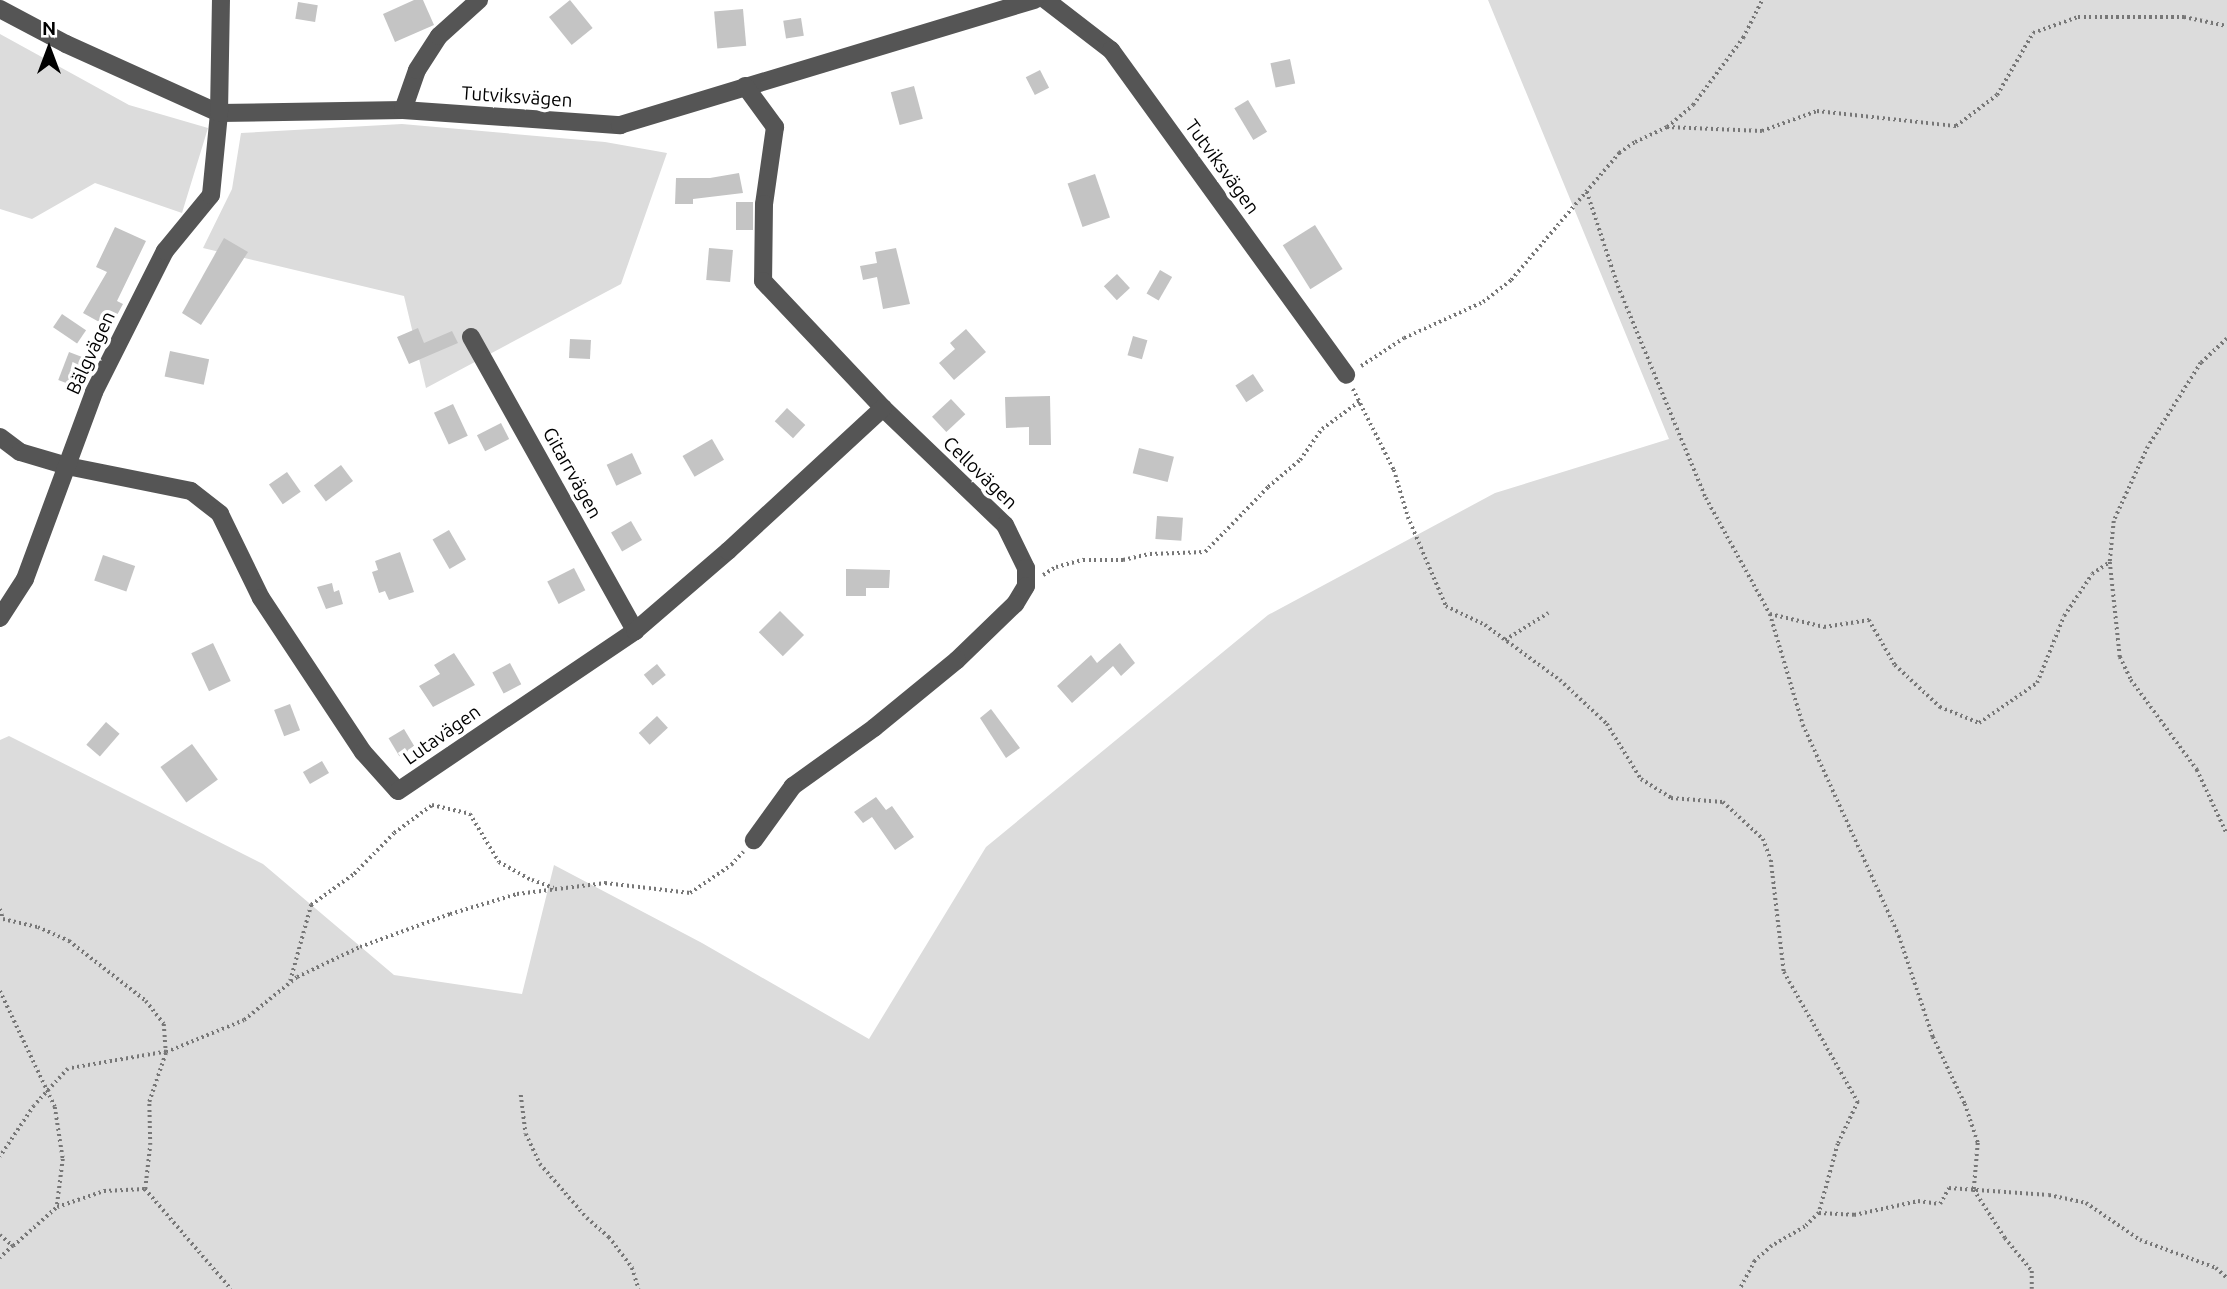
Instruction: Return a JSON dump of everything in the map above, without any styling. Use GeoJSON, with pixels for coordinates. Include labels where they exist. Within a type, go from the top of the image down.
{"type":"FeatureCollection","features":[{"type":"Feature","properties":{"kind":"street","name":"Bälgvägen"},"geometry":{"type":"LineString","coordinates":[[0,618],[25,579],[94,392],[165,251],[211,195],[219,113],[221,0]]}},
{"type":"Feature","properties":{"kind":"street"},"geometry":{"type":"LineString","coordinates":[[403,110],[417,70],[439,36],[479,0]]}},
{"type":"Feature","properties":{"kind":"street","name":"Tutviksvägen"},"geometry":{"type":"LineString","coordinates":[[0,9],[65,44],[219,113],[403,110],[620,125],[1035,0]]}},
{"type":"Feature","properties":{"kind":"street","name":"Tutviksvägen"},"geometry":{"type":"LineString","coordinates":[[1046,0],[1111,50],[1346,375]]}},
{"type":"Feature","properties":{"kind":"street","name":"Cellovägen"},"geometry":{"type":"LineString","coordinates":[[745,86],[775,127],[764,204],[763,281],[883,408],[1005,525],[1026,568],[1026,586]]}},
{"type":"Feature","properties":{"kind":"street","name":"Gitarrvägen"},"geometry":{"type":"LineString","coordinates":[[471,337],[635,631]]}},
{"type":"Feature","properties":{"kind":"street","name":"Lutavägen"},"geometry":{"type":"LineString","coordinates":[[0,437],[20,452],[67,466],[191,491],[220,514],[261,598],[363,752],[398,791],[635,631],[728,551],[883,408]]}},
{"type":"Feature","properties":{"kind":"street"},"geometry":{"type":"LineString","coordinates":[[754,840],[793,786],[874,728],[957,660],[1015,604],[1026,586]]}},
{"type":"Feature","properties":{"kind":"path"},"geometry":{"type":"LineString","coordinates":[[1740,1289],[1755,1261],[1772,1246],[1805,1227],[1819,1213],[1838,1143],[1858,1102],[1784,972],[1771,860],[1763,839],[1723,803],[1671,797],[1641,779],[1607,724],[1560,680],[1485,625],[1446,606],[1408,517],[1394,470],[1346,375],[1404,338],[1492,295],[1511,280],[1619,153],[1667,127],[1693,106],[1743,38],[1762,0]]}},
{"type":"Feature","properties":{"kind":"path"},"geometry":{"type":"LineString","coordinates":[[1667,127],[1762,131],[1817,111],[1956,126],[1997,95],[2033,33],[2078,18],[2183,18],[2227,26]]}},
{"type":"Feature","properties":{"kind":"path"},"geometry":{"type":"LineString","coordinates":[[1586,192],[1618,286],[1706,498],[1770,614],[1803,725],[1899,936],[1933,1037],[1965,1104],[1978,1143],[1974,1190],[2005,1238],[2032,1271],[2032,1289]]}},
{"type":"Feature","properties":{"kind":"path"},"geometry":{"type":"LineString","coordinates":[[2227,339],[2201,363],[2148,446],[2114,521],[2110,562],[2120,657],[2131,680],[2197,770],[2227,834]]}},
{"type":"Feature","properties":{"kind":"path"},"geometry":{"type":"LineString","coordinates":[[1026,586],[1056,567],[1083,560],[1123,560],[1150,554],[1205,552],[1268,487],[1300,460],[1322,429],[1360,401]]}},
{"type":"Feature","properties":{"kind":"path"},"geometry":{"type":"LineString","coordinates":[[1770,614],[1824,627],[1869,620],[1895,665],[1940,707],[1979,723],[2037,683],[2064,616],[2092,574],[2110,562]]}},
{"type":"Feature","properties":{"kind":"path"},"geometry":{"type":"LineString","coordinates":[[1505,640],[1548,613]]}},
{"type":"Feature","properties":{"kind":"path"},"geometry":{"type":"LineString","coordinates":[[290,983],[311,905],[354,874],[394,833],[432,805],[470,814],[499,862],[532,880],[556,889]]}},
{"type":"Feature","properties":{"kind":"path"},"geometry":{"type":"LineString","coordinates":[[0,1157],[34,1105],[68,1069],[166,1052],[244,1020],[290,983],[360,947],[450,914],[517,894],[606,883],[690,893],[731,865],[754,840]]}},
{"type":"Feature","properties":{"kind":"path"},"geometry":{"type":"LineString","coordinates":[[0,909],[2,919],[38,927],[69,941],[146,1001],[164,1024],[166,1052],[149,1102],[150,1145],[145,1189],[231,1289]]}},
{"type":"Feature","properties":{"kind":"path"},"geometry":{"type":"LineString","coordinates":[[0,990],[55,1107],[63,1159],[57,1207]]}},
{"type":"Feature","properties":{"kind":"path"},"geometry":{"type":"LineString","coordinates":[[521,1095],[526,1134],[540,1164],[587,1218],[609,1237],[632,1268],[639,1289]]}},
{"type":"Feature","properties":{"kind":"path"},"geometry":{"type":"LineString","coordinates":[[1819,1213],[1854,1215],[1918,1200],[1940,1204],[1948,1188],[2049,1195],[2086,1203],[2140,1240],[2216,1268],[2227,1278]]}},
{"type":"Feature","properties":{"kind":"path"},"geometry":{"type":"LineString","coordinates":[[0,1258],[57,1207],[104,1192],[145,1189]]}},
{"type":"Feature","properties":{"kind":"path"},"geometry":{"type":"LineString","coordinates":[[0,1235],[13,1246]]}},
{"type":"Feature","properties":{"kind":"shaded area"},"geometry":{"type":"Polygon","coordinates":[[[1488,0],[2227,0],[2227,1289],[0,1289],[0,740],[9,736],[263,864],[394,975],[522,994],[554,865],[702,943],[869,1039],[986,847],[1268,615],[1495,493],[1669,439],[1488,0]]]}},
{"type":"Feature","properties":{"kind":"shaded area"},"geometry":{"type":"Polygon","coordinates":[[[0,34],[129,105],[208,128],[182,213],[95,183],[32,219],[0,209],[0,34]]]}},
{"type":"Feature","properties":{"kind":"shaded area"},"geometry":{"type":"Polygon","coordinates":[[[402,124],[605,142],[667,153],[621,284],[426,388],[404,296],[203,248],[232,189],[241,133],[402,124]]]}},
{"type":"Feature","properties":{"kind":"building"},"geometry":{"type":"Polygon","coordinates":[[[414,0],[423,0],[434,25],[395,42],[383,14],[414,0]]]}},
{"type":"Feature","properties":{"kind":"building"},"geometry":{"type":"Polygon","coordinates":[[[570,0],[593,28],[572,45],[549,17],[570,0]]]}},
{"type":"Feature","properties":{"kind":"building"},"geometry":{"type":"Polygon","coordinates":[[[298,2],[318,5],[315,22],[295,19],[298,2]]]}},
{"type":"Feature","properties":{"kind":"building"},"geometry":{"type":"Polygon","coordinates":[[[743,9],[746,46],[717,48],[714,12],[743,9]]]}},
{"type":"Feature","properties":{"kind":"building"},"geometry":{"type":"Polygon","coordinates":[[[801,18],[804,36],[786,39],[783,21],[801,18]]]}},
{"type":"Feature","properties":{"kind":"building"},"geometry":{"type":"Polygon","coordinates":[[[1290,59],[1295,83],[1276,88],[1270,63],[1290,59]]]}},
{"type":"Feature","properties":{"kind":"building"},"geometry":{"type":"Polygon","coordinates":[[[1040,70],[1049,88],[1035,95],[1026,77],[1040,70]]]}},
{"type":"Feature","properties":{"kind":"building"},"geometry":{"type":"Polygon","coordinates":[[[914,86],[923,119],[900,125],[891,92],[914,86]]]}},
{"type":"Feature","properties":{"kind":"building"},"geometry":{"type":"Polygon","coordinates":[[[1248,100],[1267,132],[1253,140],[1234,108],[1248,100]]]}},
{"type":"Feature","properties":{"kind":"building"},"geometry":{"type":"Polygon","coordinates":[[[739,173],[743,193],[693,199],[693,204],[675,204],[676,178],[710,178],[739,173]]]}},
{"type":"Feature","properties":{"kind":"building"},"geometry":{"type":"Polygon","coordinates":[[[1095,174],[1110,217],[1083,227],[1068,183],[1095,174]]]}},
{"type":"Feature","properties":{"kind":"building"},"geometry":{"type":"Polygon","coordinates":[[[736,202],[753,202],[753,230],[736,230],[736,202]]]}},
{"type":"Feature","properties":{"kind":"building"},"geometry":{"type":"Polygon","coordinates":[[[1315,225],[1343,269],[1310,289],[1283,245],[1315,225]]]}},
{"type":"Feature","properties":{"kind":"building"},"geometry":{"type":"Polygon","coordinates":[[[115,227],[146,241],[117,301],[123,304],[110,328],[83,313],[107,272],[96,267],[115,227]]]}},
{"type":"Feature","properties":{"kind":"building"},"geometry":{"type":"Polygon","coordinates":[[[224,238],[248,252],[201,325],[182,313],[224,238]]]}},
{"type":"Feature","properties":{"kind":"building"},"geometry":{"type":"Polygon","coordinates":[[[709,248],[733,250],[730,282],[706,280],[709,248]]]}},
{"type":"Feature","properties":{"kind":"building"},"geometry":{"type":"Polygon","coordinates":[[[896,248],[910,304],[883,309],[877,277],[863,280],[860,266],[877,263],[875,252],[896,248]]]}},
{"type":"Feature","properties":{"kind":"building"},"geometry":{"type":"Polygon","coordinates":[[[1160,270],[1172,277],[1159,300],[1146,293],[1160,270]]]}},
{"type":"Feature","properties":{"kind":"building"},"geometry":{"type":"Polygon","coordinates":[[[1117,274],[1130,288],[1117,300],[1104,286],[1117,274]]]}},
{"type":"Feature","properties":{"kind":"building"},"geometry":{"type":"Polygon","coordinates":[[[62,314],[86,330],[77,343],[53,327],[62,314]]]}},
{"type":"Feature","properties":{"kind":"building"},"geometry":{"type":"Polygon","coordinates":[[[418,328],[424,343],[452,331],[458,343],[409,364],[397,337],[418,328]]]}},
{"type":"Feature","properties":{"kind":"building"},"geometry":{"type":"Polygon","coordinates":[[[966,329],[986,352],[954,380],[939,363],[955,349],[950,343],[966,329]]]}},
{"type":"Feature","properties":{"kind":"building"},"geometry":{"type":"Polygon","coordinates":[[[1133,336],[1147,340],[1142,359],[1127,355],[1133,336]]]}},
{"type":"Feature","properties":{"kind":"building"},"geometry":{"type":"Polygon","coordinates":[[[570,339],[591,340],[590,359],[569,358],[570,339]]]}},
{"type":"Feature","properties":{"kind":"building"},"geometry":{"type":"Polygon","coordinates":[[[170,351],[209,359],[204,385],[165,376],[170,351]]]}},
{"type":"Feature","properties":{"kind":"building"},"geometry":{"type":"Polygon","coordinates":[[[69,352],[93,361],[83,389],[58,380],[69,352]]]}},
{"type":"Feature","properties":{"kind":"building"},"geometry":{"type":"Polygon","coordinates":[[[1253,374],[1264,391],[1246,402],[1235,385],[1253,374]]]}},
{"type":"Feature","properties":{"kind":"building"},"geometry":{"type":"Polygon","coordinates":[[[1050,396],[1051,445],[1029,445],[1029,427],[1006,428],[1005,397],[1050,396]]]}},
{"type":"Feature","properties":{"kind":"building"},"geometry":{"type":"Polygon","coordinates":[[[951,399],[965,414],[946,432],[932,417],[951,399]]]}},
{"type":"Feature","properties":{"kind":"building"},"geometry":{"type":"Polygon","coordinates":[[[453,404],[468,436],[449,445],[434,413],[453,404]]]}},
{"type":"Feature","properties":{"kind":"building"},"geometry":{"type":"Polygon","coordinates":[[[787,408],[805,425],[793,438],[775,421],[787,408]]]}},
{"type":"Feature","properties":{"kind":"building"},"geometry":{"type":"Polygon","coordinates":[[[501,423],[509,439],[485,451],[477,435],[501,423]]]}},
{"type":"Feature","properties":{"kind":"building"},"geometry":{"type":"Polygon","coordinates":[[[712,439],[724,460],[695,477],[683,456],[712,439]]]}},
{"type":"Feature","properties":{"kind":"building"},"geometry":{"type":"Polygon","coordinates":[[[1139,448],[1174,457],[1168,482],[1133,473],[1139,448]]]}},
{"type":"Feature","properties":{"kind":"building"},"geometry":{"type":"Polygon","coordinates":[[[632,453],[642,474],[616,486],[607,465],[632,453]]]}},
{"type":"Feature","properties":{"kind":"building"},"geometry":{"type":"Polygon","coordinates":[[[341,465],[353,481],[326,501],[314,485],[341,465]]]}},
{"type":"Feature","properties":{"kind":"building"},"geometry":{"type":"Polygon","coordinates":[[[287,472],[301,492],[283,504],[269,485],[287,472]]]}},
{"type":"Feature","properties":{"kind":"building"},"geometry":{"type":"Polygon","coordinates":[[[1157,516],[1183,518],[1181,541],[1155,539],[1157,516]]]}},
{"type":"Feature","properties":{"kind":"building"},"geometry":{"type":"Polygon","coordinates":[[[631,521],[642,540],[622,552],[611,532],[631,521]]]}},
{"type":"Feature","properties":{"kind":"building"},"geometry":{"type":"Polygon","coordinates":[[[449,530],[466,559],[450,569],[433,540],[449,530]]]}},
{"type":"Feature","properties":{"kind":"building"},"geometry":{"type":"Polygon","coordinates":[[[400,552],[414,592],[389,600],[385,591],[379,593],[372,572],[378,570],[375,561],[400,552]]]}},
{"type":"Feature","properties":{"kind":"building"},"geometry":{"type":"Polygon","coordinates":[[[103,555],[135,566],[126,592],[94,581],[103,555]]]}},
{"type":"Feature","properties":{"kind":"building"},"geometry":{"type":"Polygon","coordinates":[[[574,568],[585,590],[559,604],[547,582],[574,568]]]}},
{"type":"Feature","properties":{"kind":"building"},"geometry":{"type":"Polygon","coordinates":[[[846,569],[890,570],[889,588],[866,588],[866,596],[846,596],[846,569]]]}},
{"type":"Feature","properties":{"kind":"building"},"geometry":{"type":"Polygon","coordinates":[[[332,583],[334,592],[339,590],[343,604],[326,609],[317,587],[332,583]]]}},
{"type":"Feature","properties":{"kind":"building"},"geometry":{"type":"Polygon","coordinates":[[[780,611],[804,635],[783,656],[759,632],[780,611]]]}},
{"type":"Feature","properties":{"kind":"building"},"geometry":{"type":"Polygon","coordinates":[[[213,643],[231,681],[209,691],[191,653],[213,643]]]}},
{"type":"Feature","properties":{"kind":"building"},"geometry":{"type":"Polygon","coordinates":[[[1120,643],[1135,663],[1121,676],[1113,666],[1072,703],[1057,686],[1091,655],[1097,663],[1120,643]]]}},
{"type":"Feature","properties":{"kind":"building"},"geometry":{"type":"Polygon","coordinates":[[[454,653],[475,685],[433,707],[419,686],[440,674],[434,665],[454,653]]]}},
{"type":"Feature","properties":{"kind":"building"},"geometry":{"type":"Polygon","coordinates":[[[510,663],[521,684],[504,694],[492,672],[510,663]]]}},
{"type":"Feature","properties":{"kind":"building"},"geometry":{"type":"Polygon","coordinates":[[[657,664],[666,675],[653,686],[644,675],[657,664]]]}},
{"type":"Feature","properties":{"kind":"building"},"geometry":{"type":"Polygon","coordinates":[[[290,704],[300,730],[284,736],[274,710],[290,704]]]}},
{"type":"Feature","properties":{"kind":"building"},"geometry":{"type":"Polygon","coordinates":[[[991,709],[1020,748],[1006,758],[980,718],[991,709]]]}},
{"type":"Feature","properties":{"kind":"building"},"geometry":{"type":"Polygon","coordinates":[[[657,716],[668,728],[650,745],[639,733],[657,716]]]}},
{"type":"Feature","properties":{"kind":"building"},"geometry":{"type":"Polygon","coordinates":[[[106,722],[120,734],[100,756],[86,745],[106,722]]]}},
{"type":"Feature","properties":{"kind":"building"},"geometry":{"type":"Polygon","coordinates":[[[404,729],[415,747],[399,756],[389,738],[404,729]]]}},
{"type":"Feature","properties":{"kind":"building"},"geometry":{"type":"Polygon","coordinates":[[[192,744],[218,780],[186,803],[160,767],[192,744]]]}},
{"type":"Feature","properties":{"kind":"building"},"geometry":{"type":"Polygon","coordinates":[[[322,761],[329,773],[310,784],[303,772],[322,761]]]}},
{"type":"Feature","properties":{"kind":"building"},"geometry":{"type":"Polygon","coordinates":[[[876,797],[886,810],[892,806],[914,837],[895,850],[872,817],[863,823],[854,812],[876,797]]]}}]}
